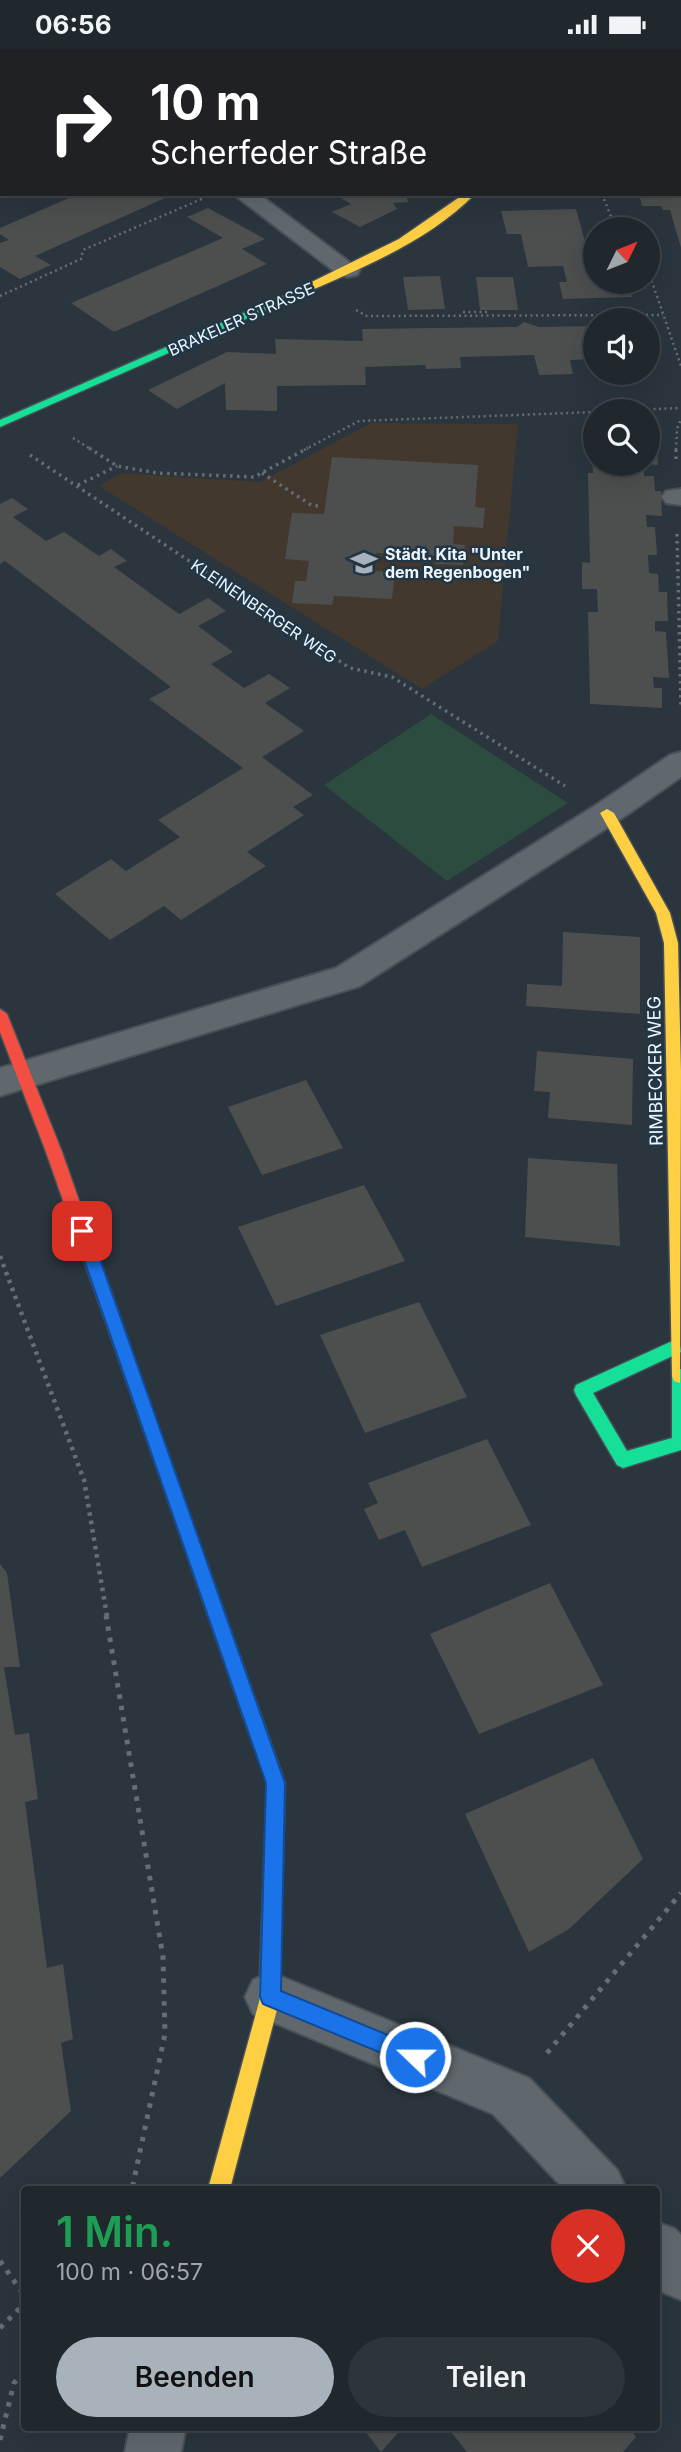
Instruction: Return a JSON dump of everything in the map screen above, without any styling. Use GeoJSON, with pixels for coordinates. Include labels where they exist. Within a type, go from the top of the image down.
{"type":"FeatureCollection","features":[{"type":"Feature","properties":{"kind":"street"},"geometry":{"type":"LineString","coordinates":[[247,196],[348,270]]}},
{"type":"Feature","properties":{"kind":"street","name":"BRAKELER STRASSE"},"geometry":{"type":"LineString","coordinates":[[0,423],[32,412],[348,270],[440,220],[469,196]]}},
{"type":"Feature","properties":{"kind":"street"},"geometry":{"type":"LineString","coordinates":[[13,1078],[348,977],[607,813],[681,762]]}},
{"type":"Feature","properties":{"kind":"street","name":"RIMBECKER WEG"},"geometry":{"type":"LineString","coordinates":[[607,813],[663,913],[671,943],[681,1443],[623,1460],[582,1389],[679,1345]]}},
{"type":"Feature","properties":{"kind":"street"},"geometry":{"type":"LineString","coordinates":[[0,1014],[13,1078],[276,1783],[270,1997],[220,2186]]}},
{"type":"Feature","properties":{"kind":"street"},"geometry":{"type":"LineString","coordinates":[[270,1997],[511,2096],[597,2186]]}},
{"type":"Feature","properties":{"kind":"street"},"geometry":{"type":"LineString","coordinates":[[660,2252],[681,2273]]}},
{"type":"Feature","properties":{"kind":"street"},"geometry":{"type":"LineString","coordinates":[[153,2452],[157,2431]]}},
{"type":"Feature","properties":{"kind":"path"},"geometry":{"type":"LineString","coordinates":[[0,296],[81,259],[83,250],[208,196]]}},
{"type":"Feature","properties":{"kind":"path"},"geometry":{"type":"LineString","coordinates":[[603,196],[611,217]]}},
{"type":"Feature","properties":{"kind":"path"},"geometry":{"type":"LineString","coordinates":[[312,287],[367,316],[663,315]]}},
{"type":"Feature","properties":{"kind":"path"},"geometry":{"type":"LineString","coordinates":[[656,294],[681,366]]}},
{"type":"Feature","properties":{"kind":"path"},"geometry":{"type":"LineString","coordinates":[[463,312],[487,312],[488,316]]}},
{"type":"Feature","properties":{"kind":"path"},"geometry":{"type":"LineString","coordinates":[[660,409],[681,408]]}},
{"type":"Feature","properties":{"kind":"path"},"geometry":{"type":"LineString","coordinates":[[32,412],[117,466],[171,473],[254,477],[359,421],[583,412]]}},
{"type":"Feature","properties":{"kind":"path","name":"KLEINENBERGER WEG"},"geometry":{"type":"LineString","coordinates":[[22,450],[350,668],[392,677],[607,813]]}},
{"type":"Feature","properties":{"kind":"path"},"geometry":{"type":"LineString","coordinates":[[77,485],[117,466]]}},
{"type":"Feature","properties":{"kind":"path"},"geometry":{"type":"LineString","coordinates":[[261,473],[311,505],[318,506]]}},
{"type":"Feature","properties":{"kind":"path"},"geometry":{"type":"LineString","coordinates":[[678,497],[681,706]]}},
{"type":"Feature","properties":{"kind":"path"},"geometry":{"type":"LineString","coordinates":[[0,1256],[84,1481],[163,1958],[165,2034],[133,2186]]}},
{"type":"Feature","properties":{"kind":"path"},"geometry":{"type":"LineString","coordinates":[[511,2096],[681,1893]]}},
{"type":"Feature","properties":{"kind":"path"},"geometry":{"type":"LineString","coordinates":[[0,2261],[21,2291]]}},
{"type":"Feature","properties":{"kind":"path"},"geometry":{"type":"LineString","coordinates":[[0,2328],[21,2307]]}},
{"type":"Feature","properties":{"kind":"path"},"geometry":{"type":"LineString","coordinates":[[0,2440],[14,2383],[21,2375]]}},
{"type":"Feature","properties":{"kind":"shaded area","name":"Städt. Kita \"Unter dem Regenbogen\""},"geometry":{"type":"Polygon","coordinates":[[[371,423],[518,424],[498,641],[422,689],[99,486],[122,473],[260,482],[371,423]]]}},
{"type":"Feature","properties":{"kind":"green space"},"geometry":{"type":"Polygon","coordinates":[[[431,714],[568,803],[447,881],[324,785],[431,714]]]}},
{"type":"Feature","properties":{"kind":"building"},"geometry":{"type":"Polygon","coordinates":[[[73,196],[170,196],[35,256],[51,265],[20,279],[0,267],[0,243],[9,240],[0,234],[0,228],[73,196]]]}},
{"type":"Feature","properties":{"kind":"building"},"geometry":{"type":"Polygon","coordinates":[[[337,196],[406,196],[408,202],[393,203],[397,209],[360,227],[332,212],[351,204],[337,196]]]}},
{"type":"Feature","properties":{"kind":"building"},"geometry":{"type":"Polygon","coordinates":[[[640,196],[681,196],[681,248],[670,210],[663,210],[661,206],[642,206],[640,196]]]}},
{"type":"Feature","properties":{"kind":"building"},"geometry":{"type":"Polygon","coordinates":[[[208,208],[265,239],[242,249],[267,264],[114,332],[71,303],[223,238],[187,217],[208,208]]]}},
{"type":"Feature","properties":{"kind":"building"},"geometry":{"type":"Polygon","coordinates":[[[576,209],[583,234],[583,294],[631,294],[632,297],[563,299],[559,282],[567,282],[563,266],[528,267],[521,234],[507,234],[501,211],[576,209]]]}},
{"type":"Feature","properties":{"kind":"building"},"geometry":{"type":"Polygon","coordinates":[[[440,276],[445,309],[408,310],[403,277],[440,276]]]}},
{"type":"Feature","properties":{"kind":"building"},"geometry":{"type":"Polygon","coordinates":[[[476,277],[513,277],[518,310],[480,310],[476,277]]]}},
{"type":"Feature","properties":{"kind":"building"},"geometry":{"type":"Polygon","coordinates":[[[524,322],[539,327],[583,326],[583,359],[570,360],[573,374],[539,375],[534,355],[460,357],[461,368],[426,369],[425,365],[365,367],[366,385],[277,386],[277,411],[226,410],[225,383],[177,409],[148,390],[227,352],[276,354],[275,339],[363,341],[362,329],[517,327],[524,322]]]}},
{"type":"Feature","properties":{"kind":"building"},"geometry":{"type":"Polygon","coordinates":[[[332,457],[478,465],[475,507],[485,508],[483,528],[454,526],[453,544],[465,545],[463,565],[435,564],[436,556],[376,553],[374,571],[395,572],[392,599],[334,596],[332,605],[292,603],[295,581],[306,581],[309,561],[285,559],[292,513],[324,514],[332,457]]]}},
{"type":"Feature","properties":{"kind":"building"},"geometry":{"type":"Polygon","coordinates":[[[588,476],[654,476],[655,491],[661,491],[662,516],[646,515],[647,527],[655,527],[657,555],[648,555],[649,573],[658,574],[659,592],[667,592],[668,621],[655,621],[655,631],[666,632],[669,678],[653,677],[654,688],[662,688],[662,708],[590,704],[588,612],[598,612],[597,589],[582,589],[582,562],[590,563],[588,476]]]}},
{"type":"Feature","properties":{"kind":"building"},"geometry":{"type":"Polygon","coordinates":[[[12,498],[28,509],[13,517],[46,541],[64,532],[99,556],[111,549],[127,561],[114,567],[179,614],[208,598],[226,611],[198,626],[233,652],[211,664],[244,688],[269,674],[290,688],[265,703],[304,731],[262,757],[313,795],[293,807],[304,815],[247,852],[266,866],[181,920],[164,906],[110,940],[55,894],[111,859],[126,871],[180,837],[158,820],[243,768],[149,699],[171,687],[5,561],[0,564],[0,504],[12,498]]]}},
{"type":"Feature","properties":{"kind":"building"},"geometry":{"type":"Polygon","coordinates":[[[563,932],[640,937],[640,1014],[526,1006],[527,984],[562,986],[563,932]]]}},
{"type":"Feature","properties":{"kind":"building"},"geometry":{"type":"Polygon","coordinates":[[[537,1051],[633,1059],[632,1125],[548,1118],[550,1092],[534,1091],[537,1051]]]}},
{"type":"Feature","properties":{"kind":"building"},"geometry":{"type":"Polygon","coordinates":[[[306,1080],[343,1148],[262,1175],[228,1107],[306,1080]]]}},
{"type":"Feature","properties":{"kind":"building"},"geometry":{"type":"Polygon","coordinates":[[[528,1158],[617,1164],[620,1246],[525,1237],[528,1158]]]}},
{"type":"Feature","properties":{"kind":"building"},"geometry":{"type":"Polygon","coordinates":[[[364,1185],[405,1261],[276,1306],[238,1227],[364,1185]]]}},
{"type":"Feature","properties":{"kind":"building"},"geometry":{"type":"Polygon","coordinates":[[[419,1302],[467,1397],[365,1433],[320,1335],[419,1302]]]}},
{"type":"Feature","properties":{"kind":"building"},"geometry":{"type":"Polygon","coordinates":[[[487,1439],[531,1525],[422,1567],[405,1530],[379,1540],[364,1509],[378,1503],[368,1483],[487,1439]]]}},
{"type":"Feature","properties":{"kind":"building"},"geometry":{"type":"Polygon","coordinates":[[[0,1564],[7,1573],[20,1667],[4,1667],[15,1735],[29,1733],[38,1799],[25,1802],[47,1968],[63,1964],[73,2039],[61,2043],[71,2111],[0,2178],[0,1564]]]}},
{"type":"Feature","properties":{"kind":"building"},"geometry":{"type":"Polygon","coordinates":[[[550,1583],[603,1685],[479,1734],[430,1634],[550,1583]]]}},
{"type":"Feature","properties":{"kind":"building"},"geometry":{"type":"Polygon","coordinates":[[[593,1758],[643,1859],[569,1929],[529,1952],[465,1814],[593,1758]]]}},
{"type":"Feature","properties":{"kind":"building"},"geometry":{"type":"Polygon","coordinates":[[[365,2431],[399,2431],[381,2452],[365,2431]]]}},
{"type":"Feature","properties":{"kind":"building"},"geometry":{"type":"Polygon","coordinates":[[[450,2431],[631,2431],[636,2437],[623,2452],[467,2452],[450,2431]]]}},
{"type":"Feature","properties":{"kind":"traffic: fast"},"geometry":{"type":"LineString","coordinates":[[0,424],[278,301]]}},
{"type":"Feature","properties":{"kind":"traffic: fast"},"geometry":{"type":"LineString","coordinates":[[679,1345],[582,1390],[623,1460],[681,1443],[680,1376]]}},
{"type":"Feature","properties":{"kind":"traffic: fast"},"geometry":{"type":"LineString","coordinates":[[251,1713],[276,1783],[269,2002]]}},
{"type":"Feature","properties":{"kind":"traffic: slow"},"geometry":{"type":"LineString","coordinates":[[278,301],[354,267],[403,241],[468,196]]}},
{"type":"Feature","properties":{"kind":"traffic: slow"},"geometry":{"type":"LineString","coordinates":[[607,813],[663,913],[671,943],[680,1376]]}},
{"type":"Feature","properties":{"kind":"traffic: slow"},"geometry":{"type":"LineString","coordinates":[[154,1437],[251,1713]]}},
{"type":"Feature","properties":{"kind":"traffic: slow"},"geometry":{"type":"LineString","coordinates":[[220,2186],[269,2002]]}},
{"type":"Feature","properties":{"kind":"traffic: jam"},"geometry":{"type":"LineString","coordinates":[[0,1014],[54,1152],[154,1437]]}},
{"type":"Feature","properties":{"kind":"place","name":"Städt. Kita \"Unter dem Regenbogen\""},"geometry":{"type":"Point","coordinates":[364,563]}},
{"type":"Feature","properties":{"kind":"route"},"geometry":{"type":"LineString","coordinates":[[82,1231],[276,1783],[270,1997],[415,2057]]}}]}
